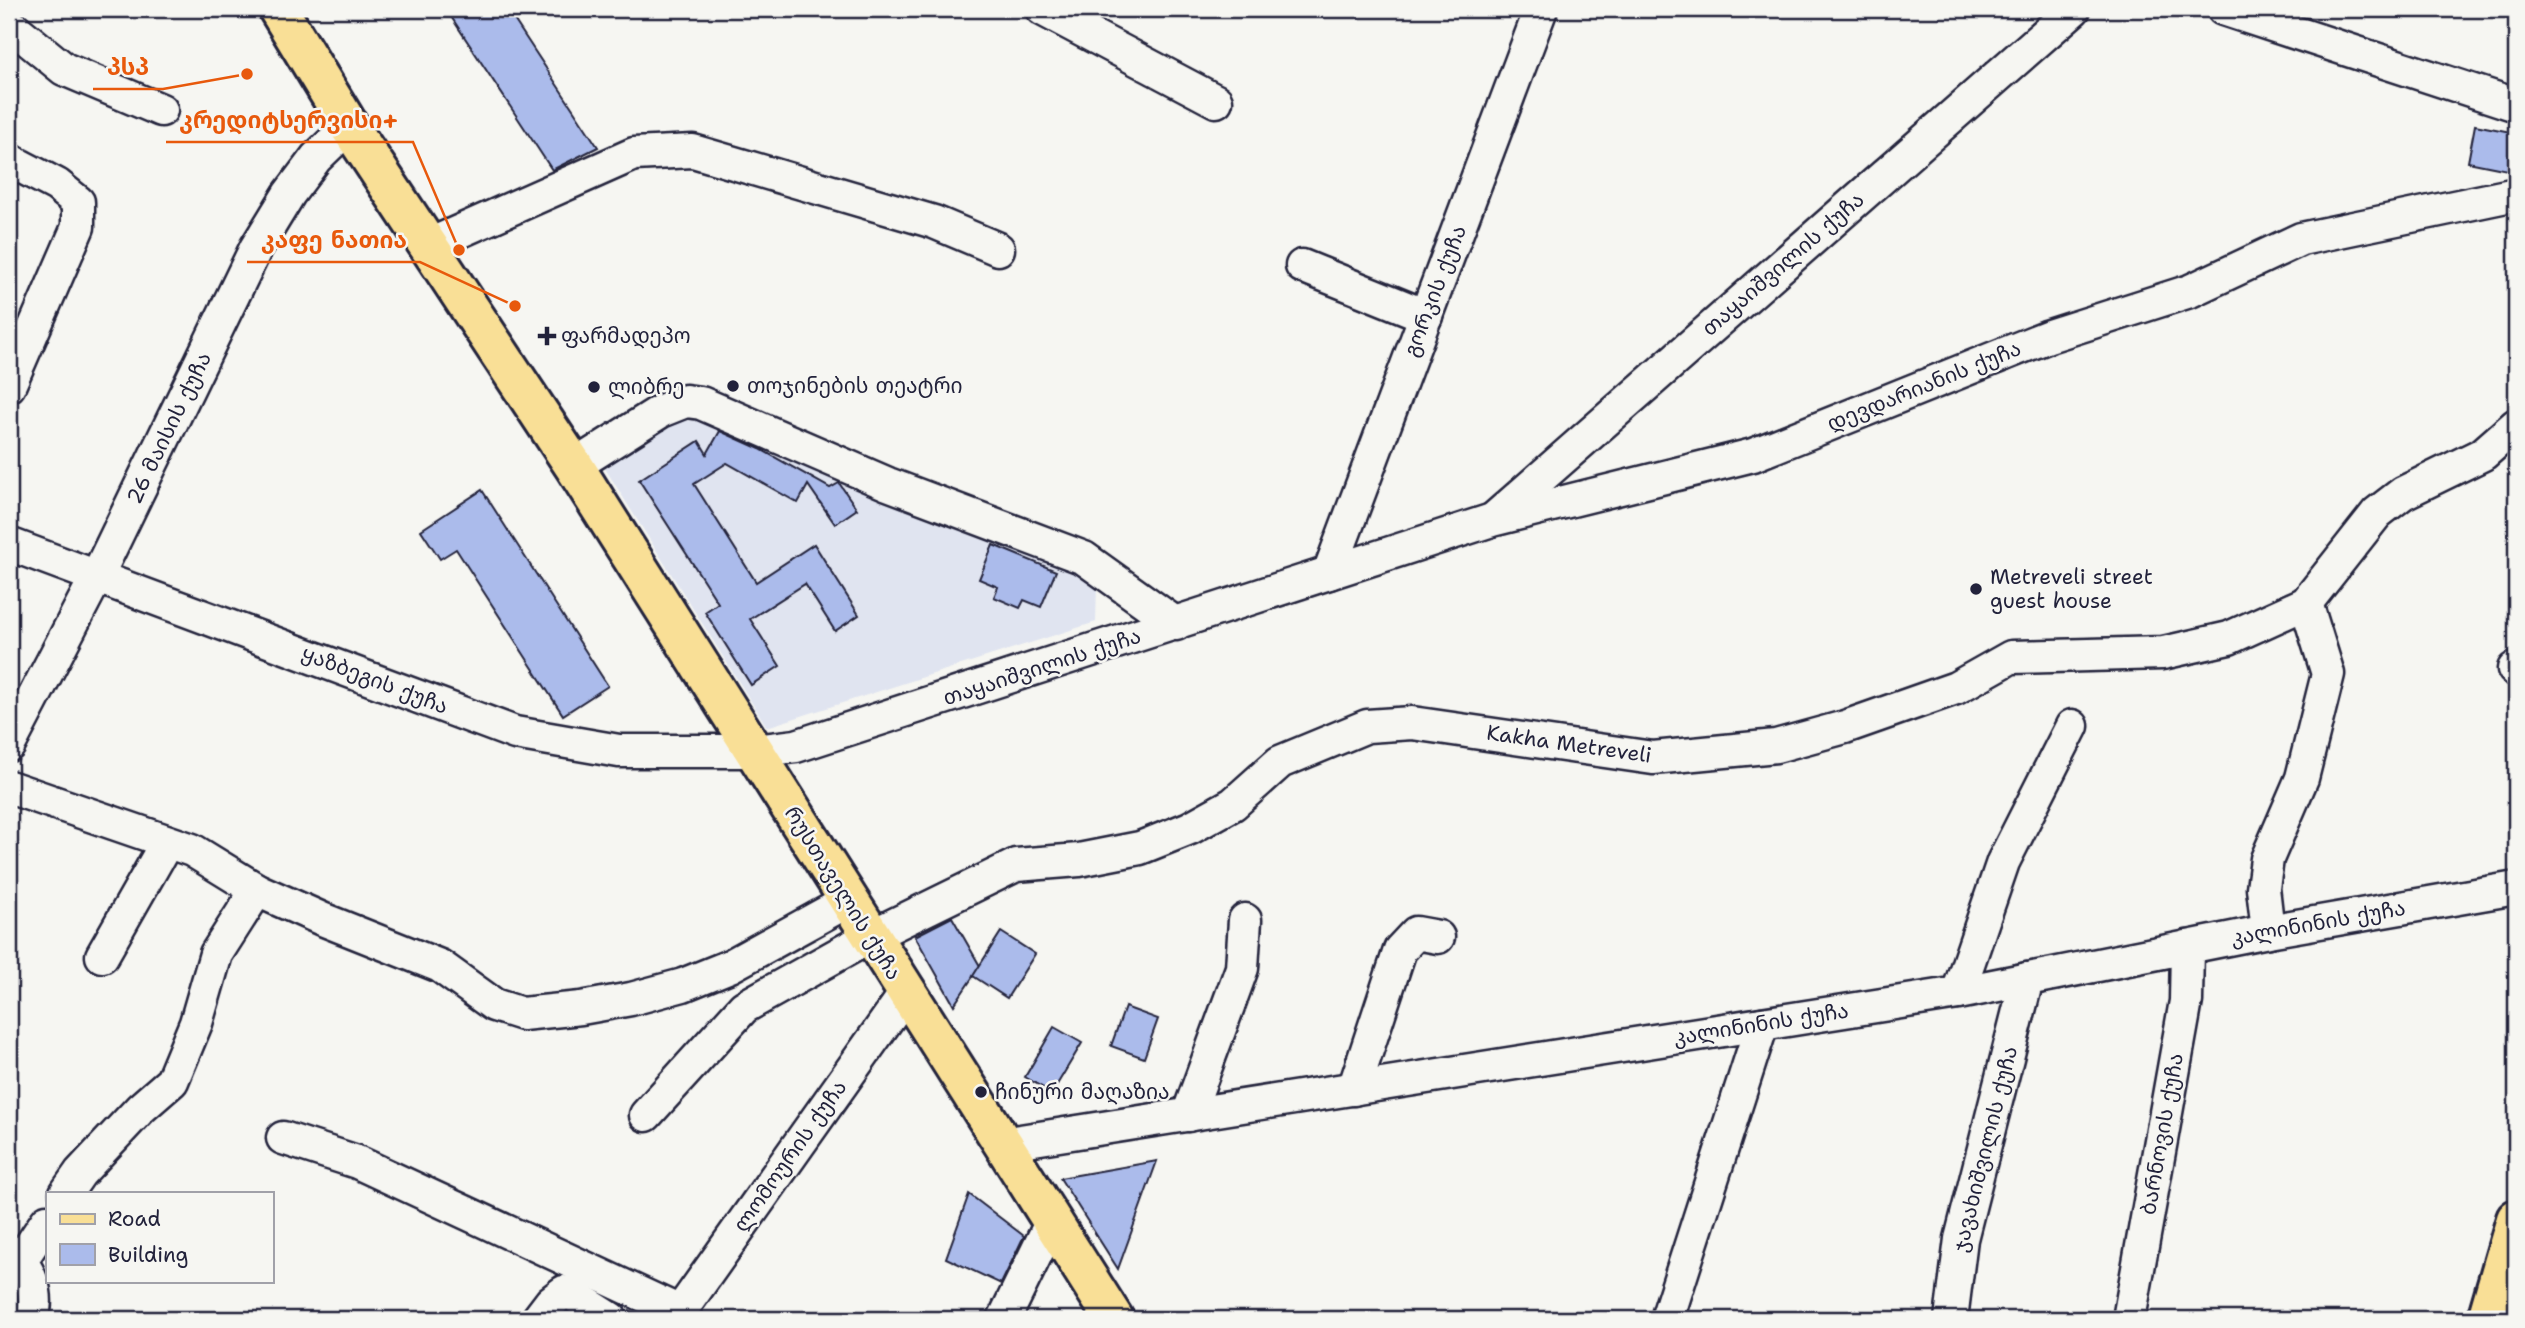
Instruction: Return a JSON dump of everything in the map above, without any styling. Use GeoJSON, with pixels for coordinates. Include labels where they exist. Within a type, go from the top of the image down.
{"type":"FeatureCollection","features":[{"type":"Feature","properties":{"kind":"main road","name":"რუსთაველის ქუჩა"},"geometry":{"type":"LineString","coordinates":[[278,9],[349,125],[574,466],[1114,1319]]}},
{"type":"Feature","properties":{"kind":"main road"},"geometry":{"type":"LineString","coordinates":[[2487,1319],[2516,1219]]}},
{"type":"Feature","properties":{"kind":"street"},"geometry":{"type":"LineString","coordinates":[[1042,9],[1216,102]]}},
{"type":"Feature","properties":{"kind":"street","name":"გორკის ქუჩა"},"geometry":{"type":"LineString","coordinates":[[1329,573],[1541,9]]}},
{"type":"Feature","properties":{"kind":"street","name":"თაყაიშვილის ქუჩა"},"geometry":{"type":"LineString","coordinates":[[1492,520],[2074,9]]}},
{"type":"Feature","properties":{"kind":"street"},"geometry":{"type":"LineString","coordinates":[[2223,9],[2516,105]]}},
{"type":"Feature","properties":{"kind":"street"},"geometry":{"type":"LineString","coordinates":[[9,24],[64,69],[161,110]]}},
{"type":"Feature","properties":{"kind":"street","name":"26 მაისის ქუჩა"},"geometry":{"type":"LineString","coordinates":[[9,745],[97,576],[256,248],[289,194],[316,158],[349,125]]}},
{"type":"Feature","properties":{"kind":"street"},"geometry":{"type":"LineString","coordinates":[[429,244],[634,154],[693,151],[934,222],[998,249]]}},
{"type":"Feature","properties":{"kind":"street"},"geometry":{"type":"LineString","coordinates":[[9,160],[57,185],[78,202],[78,226],[9,386]]}},
{"type":"Feature","properties":{"kind":"street","name":"დევდარიანის ქუჩა"},"geometry":{"type":"LineString","coordinates":[[1329,573],[1492,520],[1753,454],[2049,336],[2190,291],[2301,239],[2516,194]]}},
{"type":"Feature","properties":{"kind":"street"},"geometry":{"type":"LineString","coordinates":[[1302,266],[1426,316]]}},
{"type":"Feature","properties":{"kind":"street"},"geometry":{"type":"LineString","coordinates":[[574,466],[661,411],[686,401],[701,403],[888,484],[1084,558],[1176,624]]}},
{"type":"Feature","properties":{"kind":"street","name":"Kakha Metreveli"},"geometry":{"type":"LineString","coordinates":[[646,1115],[744,1007],[871,936],[1016,865],[1079,860],[1140,848],[1190,828],[1233,804],[1280,762],[1367,726],[1412,723],[1653,758],[1776,746],[1845,727],[1956,688],[2011,657],[2163,653],[2229,638],[2306,603],[2377,513],[2403,493],[2483,454],[2516,425]]}},
{"type":"Feature","properties":{"kind":"street","name":"ყაზბეგის ქუჩა"},"geometry":{"type":"LineString","coordinates":[[9,544],[515,733],[619,751],[754,751]]}},
{"type":"Feature","properties":{"kind":"street","name":"თაყაიშვილის ქუჩა"},"geometry":{"type":"LineString","coordinates":[[754,751],[796,746],[1329,573]]}},
{"type":"Feature","properties":{"kind":"street"},"geometry":{"type":"LineString","coordinates":[[2268,931],[2263,888],[2267,859],[2302,778],[2328,674],[2306,603]]}},
{"type":"Feature","properties":{"kind":"street"},"geometry":{"type":"LineString","coordinates":[[1958,993],[2003,862],[2072,726]]}},
{"type":"Feature","properties":{"kind":"street"},"geometry":{"type":"LineString","coordinates":[[9,787],[192,850],[257,890],[321,919],[440,966],[494,1005],[522,1014],[631,999],[683,985],[730,967],[848,901]]}},
{"type":"Feature","properties":{"kind":"street"},"geometry":{"type":"LineString","coordinates":[[102,956],[167,842]]}},
{"type":"Feature","properties":{"kind":"street","name":"კალინინის ქუჩა"},"geometry":{"type":"LineString","coordinates":[[1002,1144],[1958,993],[2268,931],[2516,888]]}},
{"type":"Feature","properties":{"kind":"street"},"geometry":{"type":"LineString","coordinates":[[67,1192],[80,1173],[141,1108],[172,1081],[196,1023],[216,954],[257,890]]}},
{"type":"Feature","properties":{"kind":"street"},"geometry":{"type":"LineString","coordinates":[[1188,1115],[1242,968],[1245,920]]}},
{"type":"Feature","properties":{"kind":"street"},"geometry":{"type":"LineString","coordinates":[[1354,1089],[1400,950],[1416,933],[1438,937]]}},
{"type":"Feature","properties":{"kind":"street","name":"ბარნოვის ქუჩა"},"geometry":{"type":"LineString","coordinates":[[2129,1319],[2186,1001],[2187,947]]}},
{"type":"Feature","properties":{"kind":"street","name":"ჯავახიშვილის ქუჩა"},"geometry":{"type":"LineString","coordinates":[[1951,1319],[1961,1239],[2027,979]]}},
{"type":"Feature","properties":{"kind":"street","name":"ლომოურის ქუჩა"},"geometry":{"type":"LineString","coordinates":[[678,1316],[906,993]]}},
{"type":"Feature","properties":{"kind":"street"},"geometry":{"type":"LineString","coordinates":[[1667,1319],[1762,1024]]}},
{"type":"Feature","properties":{"kind":"street"},"geometry":{"type":"LineString","coordinates":[[283,1138],[357,1162],[678,1316]]}},
{"type":"Feature","properties":{"kind":"street"},"geometry":{"type":"LineString","coordinates":[[1004,1319],[1052,1221]]}},
{"type":"Feature","properties":{"kind":"street"},"geometry":{"type":"LineString","coordinates":[[32,1319],[36,1294],[15,1255],[46,1222]]}},
{"type":"Feature","properties":{"kind":"street"},"geometry":{"type":"LineString","coordinates":[[538,1319],[551,1302],[564,1293],[575,1296],[611,1319]]}},
{"type":"Feature","properties":{"kind":"shaded area"},"geometry":{"type":"Polygon","coordinates":[[[678,420],[723,421],[1097,583],[1096,622],[767,727],[596,454],[678,420]]]}},
{"type":"Feature","properties":{"kind":"building"},"geometry":{"type":"Polygon","coordinates":[[[446,9],[507,9],[598,147],[552,170],[446,9]]]}},
{"type":"Feature","properties":{"kind":"building"},"geometry":{"type":"Polygon","coordinates":[[[2475,125],[2516,133],[2513,171],[2468,162],[2475,125]]]}},
{"type":"Feature","properties":{"kind":"building"},"geometry":{"type":"Polygon","coordinates":[[[720,431],[760,449],[830,488],[839,483],[857,509],[835,524],[808,485],[798,503],[727,463],[694,484],[756,582],[814,544],[859,615],[835,631],[805,584],[750,619],[780,666],[751,685],[705,612],[718,603],[639,480],[699,441],[707,454],[720,431]]]}},
{"type":"Feature","properties":{"kind":"building"},"geometry":{"type":"Polygon","coordinates":[[[482,490],[608,686],[563,715],[456,549],[440,559],[421,530],[482,490]]]}},
{"type":"Feature","properties":{"kind":"building"},"geometry":{"type":"Polygon","coordinates":[[[993,545],[1056,571],[1041,607],[1024,600],[1020,608],[994,597],[998,587],[979,579],[993,545]]]}},
{"type":"Feature","properties":{"kind":"building"},"geometry":{"type":"Polygon","coordinates":[[[952,917],[980,966],[954,1005],[915,936],[952,917]]]}},
{"type":"Feature","properties":{"kind":"building"},"geometry":{"type":"Polygon","coordinates":[[[1001,932],[1035,954],[1007,998],[973,976],[1001,932]]]}},
{"type":"Feature","properties":{"kind":"building"},"geometry":{"type":"Polygon","coordinates":[[[1125,1007],[1158,1019],[1144,1058],[1111,1046],[1125,1007]]]}},
{"type":"Feature","properties":{"kind":"building"},"geometry":{"type":"Polygon","coordinates":[[[1054,1027],[1082,1043],[1052,1093],[1025,1077],[1054,1027]]]}},
{"type":"Feature","properties":{"kind":"building"},"geometry":{"type":"Polygon","coordinates":[[[1157,1161],[1118,1269],[1060,1178],[1157,1161]]]}},
{"type":"Feature","properties":{"kind":"building"},"geometry":{"type":"Polygon","coordinates":[[[969,1194],[1024,1236],[1001,1284],[946,1258],[969,1194]]]}},
{"type":"Feature","properties":{"kind":"place","name":"პსპ"},"geometry":{"type":"Point","coordinates":[247,74]}},
{"type":"Feature","properties":{"kind":"place","name":"კრედიტსერვისი+"},"geometry":{"type":"Point","coordinates":[459,250]}},
{"type":"Feature","properties":{"kind":"place","name":"კაფე ნათია"},"geometry":{"type":"Point","coordinates":[515,306]}},
{"type":"Feature","properties":{"kind":"place","name":"ფარმადეპო"},"geometry":{"type":"Point","coordinates":[547,336]}},
{"type":"Feature","properties":{"kind":"place","name":"თოჯინების თეატრი"},"geometry":{"type":"Point","coordinates":[733,386]}},
{"type":"Feature","properties":{"kind":"place","name":"ლიბრე"},"geometry":{"type":"Point","coordinates":[594,387]}},
{"type":"Feature","properties":{"kind":"place","name":"Metreveli street guest house"},"geometry":{"type":"Point","coordinates":[1976,589]}},
{"type":"Feature","properties":{"kind":"place","name":"ჩინური მაღაზია"},"geometry":{"type":"Point","coordinates":[981,1092]}}]}
